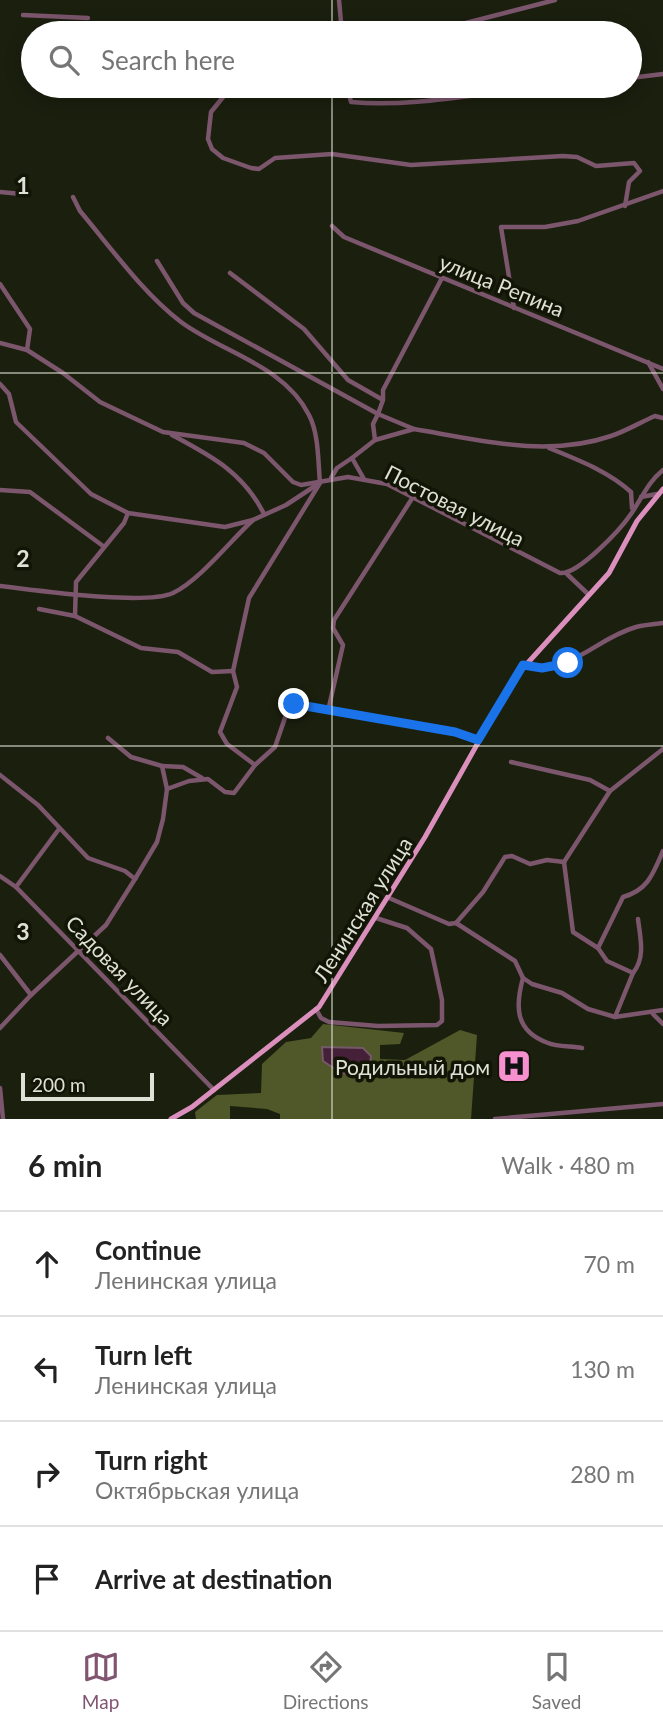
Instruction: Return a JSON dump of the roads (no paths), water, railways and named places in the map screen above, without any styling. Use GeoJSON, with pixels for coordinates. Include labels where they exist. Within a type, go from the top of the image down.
{"type":"FeatureCollection","features":[{"type":"Feature","properties":{"kind":"main road","name":"Ленинская улица"},"geometry":{"type":"LineString","coordinates":[[171,1119],[214,1090],[316,1009],[376,918],[523,665],[609,573],[637,520],[663,489]]}},
{"type":"Feature","properties":{"kind":"street"},"geometry":{"type":"LineString","coordinates":[[339,0],[341,21]]}},
{"type":"Feature","properties":{"kind":"street"},"geometry":{"type":"LineString","coordinates":[[474,21],[555,0]]}},
{"type":"Feature","properties":{"kind":"street"},"geometry":{"type":"LineString","coordinates":[[23,15],[88,18]]}},
{"type":"Feature","properties":{"kind":"street"},"geometry":{"type":"LineString","coordinates":[[642,77],[663,74]]}},
{"type":"Feature","properties":{"kind":"street"},"geometry":{"type":"LineString","coordinates":[[222,98],[211,111],[208,139],[212,149],[223,158],[251,169],[259,169],[275,158],[332,154],[411,165],[562,156],[577,158],[596,166],[634,163],[640,171],[629,182],[625,193],[625,206]]}},
{"type":"Feature","properties":{"kind":"street"},"geometry":{"type":"LineString","coordinates":[[350,98],[351,102],[419,102],[446,98]]}},
{"type":"Feature","properties":{"kind":"street"},"geometry":{"type":"LineString","coordinates":[[514,308],[501,227],[545,227],[625,206],[663,191]]}},
{"type":"Feature","properties":{"kind":"street"},"geometry":{"type":"LineString","coordinates":[[0,192],[22,194]]}},
{"type":"Feature","properties":{"kind":"street"},"geometry":{"type":"LineString","coordinates":[[73,197],[125,265],[182,323],[268,372],[293,392],[310,416],[315,432],[320,483],[249,597],[233,671],[237,687],[220,732],[227,744],[255,765]]}},
{"type":"Feature","properties":{"kind":"street","name":"улица Репина"},"geometry":{"type":"LineString","coordinates":[[332,226],[344,237],[663,369]]}},
{"type":"Feature","properties":{"kind":"street"},"geometry":{"type":"LineString","coordinates":[[157,261],[183,303],[194,313],[378,414],[414,429],[513,446],[547,447],[610,437],[663,409]]}},
{"type":"Feature","properties":{"kind":"street"},"geometry":{"type":"LineString","coordinates":[[230,273],[304,329],[348,380],[383,400]]}},
{"type":"Feature","properties":{"kind":"street"},"geometry":{"type":"LineString","coordinates":[[375,440],[373,424],[383,400],[383,390],[442,278]]}},
{"type":"Feature","properties":{"kind":"street"},"geometry":{"type":"LineString","coordinates":[[0,284],[30,329],[27,350]]}},
{"type":"Feature","properties":{"kind":"street"},"geometry":{"type":"LineString","coordinates":[[0,343],[27,350],[100,402],[172,433],[222,463],[257,499],[264,514]]}},
{"type":"Feature","properties":{"kind":"street"},"geometry":{"type":"LineString","coordinates":[[648,362],[663,389]]}},
{"type":"Feature","properties":{"kind":"street"},"geometry":{"type":"LineString","coordinates":[[0,384],[9,394],[16,422],[91,494],[128,513],[219,528],[253,520]]}},
{"type":"Feature","properties":{"kind":"street"},"geometry":{"type":"LineString","coordinates":[[655,415],[663,418]]}},
{"type":"Feature","properties":{"kind":"street"},"geometry":{"type":"LineString","coordinates":[[330,478],[337,468],[375,440],[414,429]]}},
{"type":"Feature","properties":{"kind":"street"},"geometry":{"type":"LineString","coordinates":[[172,433],[244,443],[264,453],[293,482],[320,483]]}},
{"type":"Feature","properties":{"kind":"street"},"geometry":{"type":"LineString","coordinates":[[547,447],[589,465],[622,484],[631,492],[634,501],[630,516]]}},
{"type":"Feature","properties":{"kind":"street"},"geometry":{"type":"LineString","coordinates":[[352,458],[364,479]]}},
{"type":"Feature","properties":{"kind":"street"},"geometry":{"type":"LineString","coordinates":[[566,574],[583,563],[630,516],[652,479],[663,470]]}},
{"type":"Feature","properties":{"kind":"street","name":"Постовая улица"},"geometry":{"type":"LineString","coordinates":[[253,520],[330,478],[364,479],[387,484],[539,564],[566,574],[589,594]]}},
{"type":"Feature","properties":{"kind":"street"},"geometry":{"type":"LineString","coordinates":[[0,490],[30,492],[103,546]]}},
{"type":"Feature","properties":{"kind":"street"},"geometry":{"type":"LineString","coordinates":[[640,497],[657,495]]}},
{"type":"Feature","properties":{"kind":"street"},"geometry":{"type":"LineString","coordinates":[[328,711],[343,645],[333,628],[334,620],[413,497]]}},
{"type":"Feature","properties":{"kind":"street"},"geometry":{"type":"LineString","coordinates":[[75,617],[76,582],[124,523],[128,513]]}},
{"type":"Feature","properties":{"kind":"street"},"geometry":{"type":"LineString","coordinates":[[630,516],[637,520]]}},
{"type":"Feature","properties":{"kind":"street"},"geometry":{"type":"LineString","coordinates":[[0,586],[138,598],[172,593],[253,520]]}},
{"type":"Feature","properties":{"kind":"street"},"geometry":{"type":"LineString","coordinates":[[38,608],[75,617],[141,648],[178,652],[212,672],[233,671]]}},
{"type":"Feature","properties":{"kind":"street"},"geometry":{"type":"LineString","coordinates":[[523,665],[542,668],[568,663],[634,628],[663,623]]}},
{"type":"Feature","properties":{"kind":"street"},"geometry":{"type":"LineString","coordinates":[[167,789],[208,779],[225,792],[234,793],[255,765],[275,747],[291,705],[455,732],[478,740]]}},
{"type":"Feature","properties":{"kind":"street"},"geometry":{"type":"LineString","coordinates":[[108,738],[131,757],[162,766],[183,767],[203,779]]}},
{"type":"Feature","properties":{"kind":"street"},"geometry":{"type":"LineString","coordinates":[[633,973],[607,961],[598,948],[573,932],[564,862],[610,791],[663,749]]}},
{"type":"Feature","properties":{"kind":"street"},"geometry":{"type":"LineString","coordinates":[[511,762],[590,780],[610,791]]}},
{"type":"Feature","properties":{"kind":"street"},"geometry":{"type":"LineString","coordinates":[[0,1028],[30,995],[80,952],[106,925],[157,842],[167,789],[162,766]]}},
{"type":"Feature","properties":{"kind":"street"},"geometry":{"type":"LineString","coordinates":[[0,775],[38,805],[88,858],[135,878]]}},
{"type":"Feature","properties":{"kind":"street"},"geometry":{"type":"LineString","coordinates":[[16,887],[59,829]]}},
{"type":"Feature","properties":{"kind":"street"},"geometry":{"type":"LineString","coordinates":[[598,948],[623,897],[638,892],[648,884],[663,851]]}},
{"type":"Feature","properties":{"kind":"street"},"geometry":{"type":"LineString","coordinates":[[388,898],[449,924],[456,923],[483,892],[505,857],[512,856],[530,864],[547,860],[564,862]]}},
{"type":"Feature","properties":{"kind":"street","name":"Садовая улица"},"geometry":{"type":"LineString","coordinates":[[0,876],[16,887],[214,1090]]}},
{"type":"Feature","properties":{"kind":"street"},"geometry":{"type":"LineString","coordinates":[[316,1009],[321,1018],[329,1022],[400,1026],[442,1021],[442,1000],[431,949],[407,928],[376,918]]}},
{"type":"Feature","properties":{"kind":"street"},"geometry":{"type":"LineString","coordinates":[[615,1017],[640,962],[642,949],[638,919]]}},
{"type":"Feature","properties":{"kind":"street"},"geometry":{"type":"LineString","coordinates":[[456,923],[515,961],[523,978],[517,1006],[521,1023],[548,1044],[582,1048]]}},
{"type":"Feature","properties":{"kind":"street"},"geometry":{"type":"LineString","coordinates":[[0,956],[30,995]]}},
{"type":"Feature","properties":{"kind":"street"},"geometry":{"type":"LineString","coordinates":[[523,978],[562,993],[588,1009],[615,1017],[663,1010]]}},
{"type":"Feature","properties":{"kind":"street"},"geometry":{"type":"LineString","coordinates":[[652,1013],[663,1024]]}},
{"type":"Feature","properties":{"kind":"street"},"geometry":{"type":"LineString","coordinates":[[0,1088],[3,1119]]}},
{"type":"Feature","properties":{"kind":"street"},"geometry":{"type":"LineString","coordinates":[[495,1119],[663,1104]]}},
{"type":"Feature","properties":{"kind":"place","name":"Родильный дом"},"geometry":{"type":"Point","coordinates":[514,1066]}}]}
